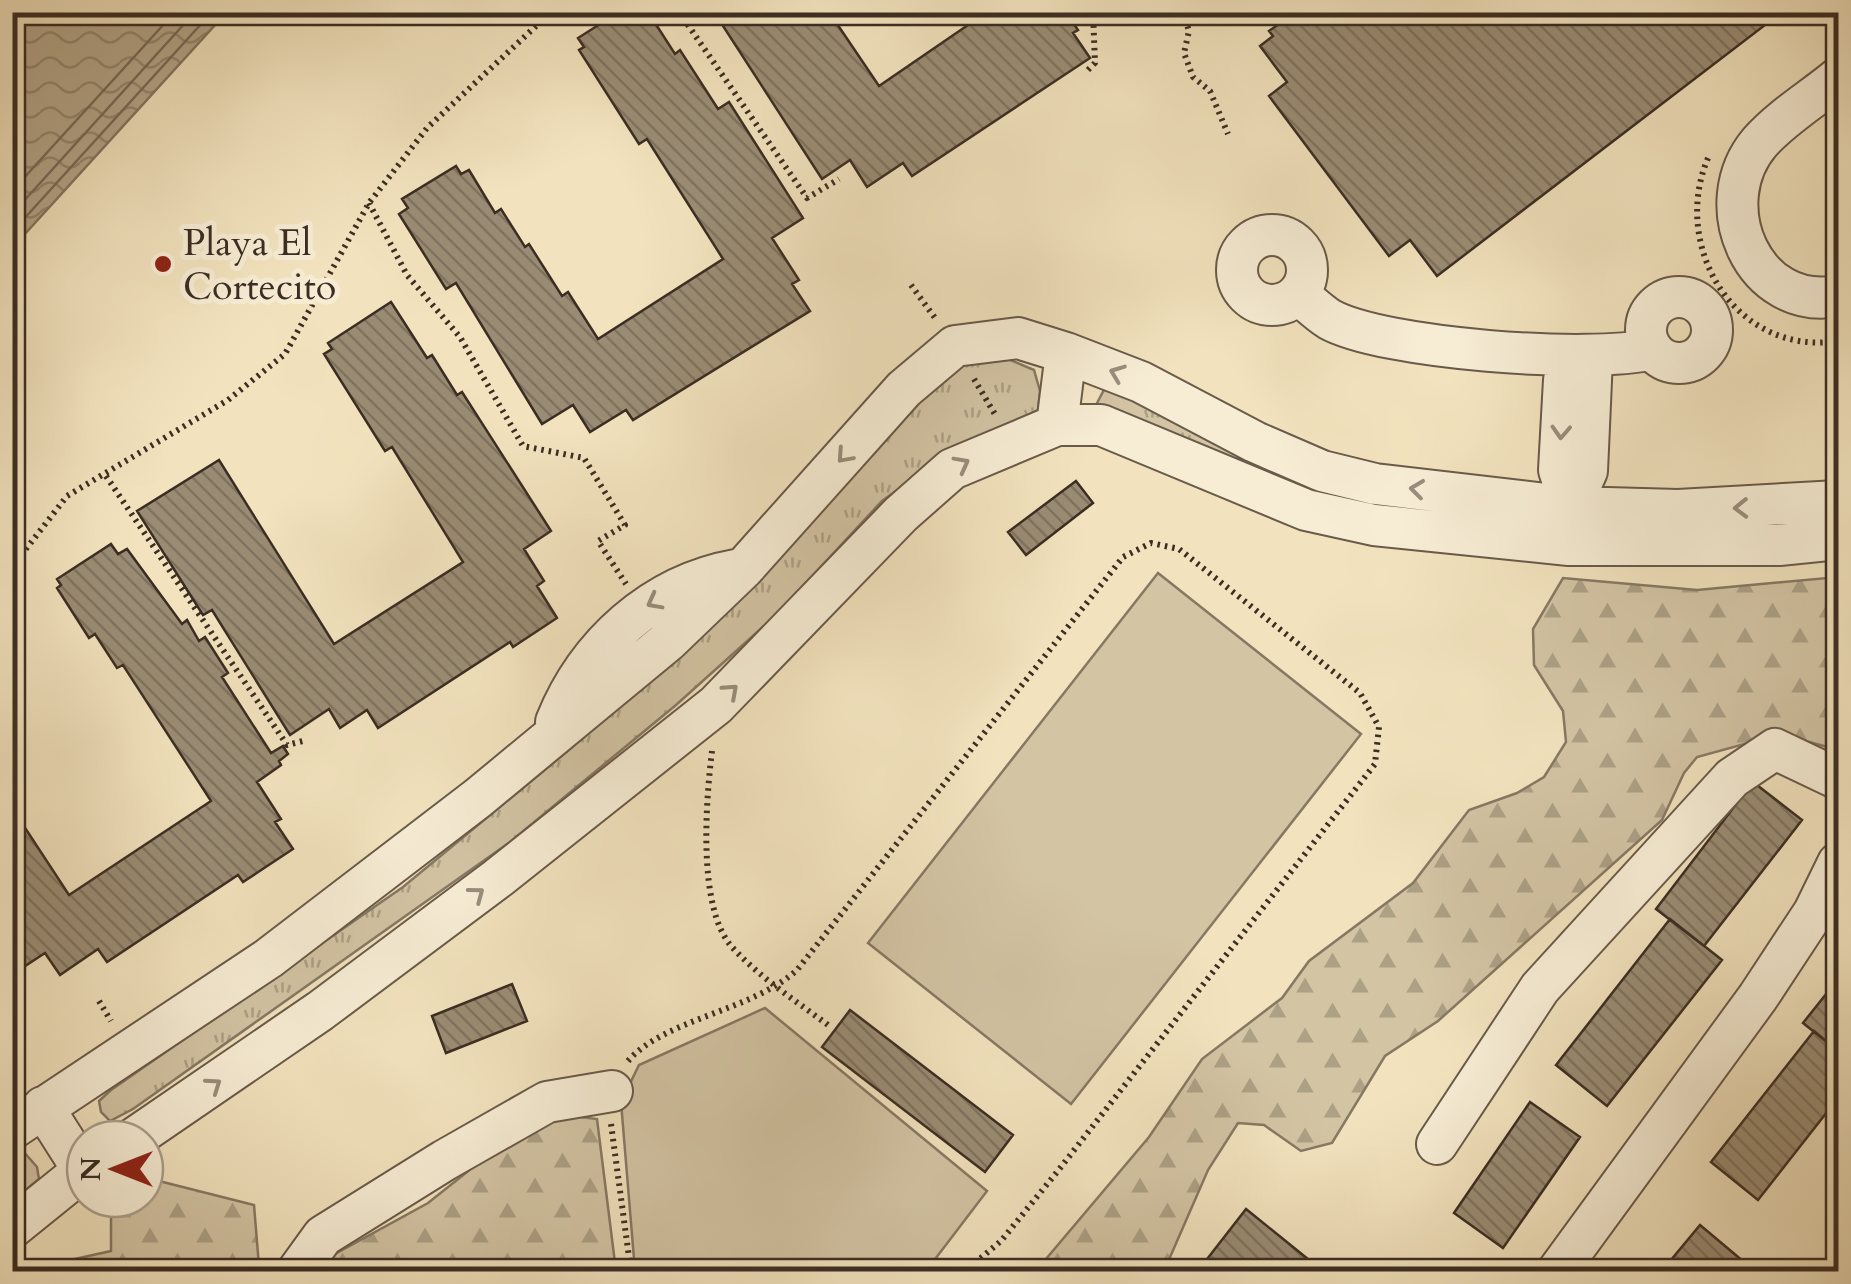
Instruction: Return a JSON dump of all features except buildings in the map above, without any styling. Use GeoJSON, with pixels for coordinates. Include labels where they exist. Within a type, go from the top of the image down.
{"type":"FeatureCollection","features":[{"type":"Feature","properties":{"kind":"lane"},"geometry":{"type":"LineString","coordinates":[[1838,78],[1758,143],[1740,185],[1737,224],[1756,269],[1790,294],[1838,296]]}},
{"type":"Feature","properties":{"kind":"lane"},"geometry":{"type":"LineString","coordinates":[[1298,294],[1330,320],[1410,341],[1579,357],[1652,349]]}},
{"type":"Feature","properties":{"kind":"lane"},"geometry":{"type":"LineString","coordinates":[[65,1152],[28,1118],[269,958],[668,641],[744,568],[904,389],[955,346],[1018,338],[1141,382],[1255,442],[1322,470],[1570,526],[1678,510],[1838,501]]}},
{"type":"Feature","properties":{"kind":"lane"},"geometry":{"type":"LineString","coordinates":[[1057,425],[1066,354]]}},
{"type":"Feature","properties":{"kind":"lane"},"geometry":{"type":"LineString","coordinates":[[1570,526],[1559,470],[1579,357]]}},
{"type":"Feature","properties":{"kind":"lane"},"geometry":{"type":"LineString","coordinates":[[162,1119],[320,1011],[484,890],[716,705],[901,514],[952,468],[1057,425],[1101,426],[1306,510],[1374,525],[1570,526],[1779,545],[1838,539]]}},
{"type":"Feature","properties":{"kind":"lane"},"geometry":{"type":"LineString","coordinates":[[1438,1144],[1540,988],[1732,778],[1775,749],[1838,779]]}},
{"type":"Feature","properties":{"kind":"lane"},"geometry":{"type":"LineString","coordinates":[[1557,1272],[1758,997],[1814,912],[1838,864]]}},
{"type":"Feature","properties":{"kind":"lane"},"geometry":{"type":"LineString","coordinates":[[297,1272],[323,1236],[444,1160],[547,1102],[612,1091]]}},
{"type":"Feature","properties":{"kind":"lane"},"geometry":{"type":"LineString","coordinates":[[12,1228],[65,1185]]}},
{"type":"Feature","properties":{"kind":"path"},"geometry":{"type":"LineString","coordinates":[[12,567],[67,496],[228,400],[285,354],[368,203],[428,128],[551,12]]}},
{"type":"Feature","properties":{"kind":"path"},"geometry":{"type":"LineString","coordinates":[[679,12],[808,198],[839,179]]}},
{"type":"Feature","properties":{"kind":"path"},"geometry":{"type":"LineString","coordinates":[[1088,70],[1095,63],[1094,12]]}},
{"type":"Feature","properties":{"kind":"path"},"geometry":{"type":"LineString","coordinates":[[1184,12],[1189,31],[1184,53],[1193,77],[1210,91],[1228,134]]}},
{"type":"Feature","properties":{"kind":"path"},"geometry":{"type":"LineString","coordinates":[[368,203],[406,274],[460,337],[523,446],[584,458],[625,525],[598,541],[625,582]]}},
{"type":"Feature","properties":{"kind":"path"},"geometry":{"type":"LineString","coordinates":[[106,476],[287,746],[307,740]]}},
{"type":"Feature","properties":{"kind":"path"},"geometry":{"type":"LineString","coordinates":[[630,1272],[610,1114],[612,1091],[620,1071],[653,1042],[778,987],[797,970],[1124,557],[1150,543],[1179,550],[1360,693],[1372,708],[1379,746],[1365,781],[1035,1200],[1000,1241],[964,1272]]}},
{"type":"Feature","properties":{"kind":"path"},"geometry":{"type":"LineString","coordinates":[[716,705],[706,805],[716,913],[731,946],[828,1025]]}},
{"type":"Feature","properties":{"kind":"green space"},"geometry":{"type":"Polygon","coordinates":[[[977,358],[1008,359],[1034,370],[1040,391],[1038,410],[946,455],[882,501],[774,617],[676,705],[510,842],[133,1109],[114,1119],[101,1112],[99,1101],[111,1090],[403,887],[564,754],[718,619],[946,369],[977,358]]]}},
{"type":"Feature","properties":{"kind":"green space"},"geometry":{"type":"Polygon","coordinates":[[[1106,386],[1541,516],[1365,507],[1297,492],[1242,472],[1096,405],[1106,386]]]}},
{"type":"Feature","properties":{"kind":"green space"},"geometry":{"type":"Polygon","coordinates":[[[1158,573],[1361,734],[1071,1104],[868,943],[1158,573]]]}},
{"type":"Feature","properties":{"kind":"green space"},"geometry":{"type":"Polygon","coordinates":[[[1838,577],[1838,750],[1781,734],[1697,757],[1684,773],[1662,820],[1438,1021],[1385,1056],[1332,1143],[1301,1151],[1264,1125],[1238,1123],[1208,1170],[1164,1271],[1035,1272],[1149,1137],[1202,1059],[1282,998],[1309,961],[1413,883],[1469,810],[1517,793],[1544,777],[1566,742],[1563,711],[1534,665],[1533,629],[1563,578],[1697,590],[1838,577]]]}},
{"type":"Feature","properties":{"kind":"green space"},"geometry":{"type":"Polygon","coordinates":[[[765,1008],[987,1191],[926,1271],[635,1271],[621,1102],[639,1065],[765,1008]]]}},
{"type":"Feature","properties":{"kind":"green space"},"geometry":{"type":"Polygon","coordinates":[[[556,1114],[597,1119],[616,1271],[302,1272],[428,1203],[515,1134],[556,1114]]]}},
{"type":"Feature","properties":{"kind":"green space"},"geometry":{"type":"Polygon","coordinates":[[[23,1151],[37,1167],[39,1179],[13,1200],[13,1157],[23,1151]]]}},
{"type":"Feature","properties":{"kind":"green space"},"geometry":{"type":"Polygon","coordinates":[[[165,1183],[254,1205],[259,1266],[272,1271],[57,1271],[75,1259],[111,1251],[111,1219],[165,1219],[165,1183]]]}},
{"type":"Feature","properties":{"kind":"water"},"geometry":{"type":"Polygon","coordinates":[[[12,13],[226,13],[13,247],[12,13]]]}},
{"type":"Feature","properties":{"kind":"place","name":"Playa El Cortecito"},"geometry":{"type":"Point","coordinates":[163,264]}}]}
